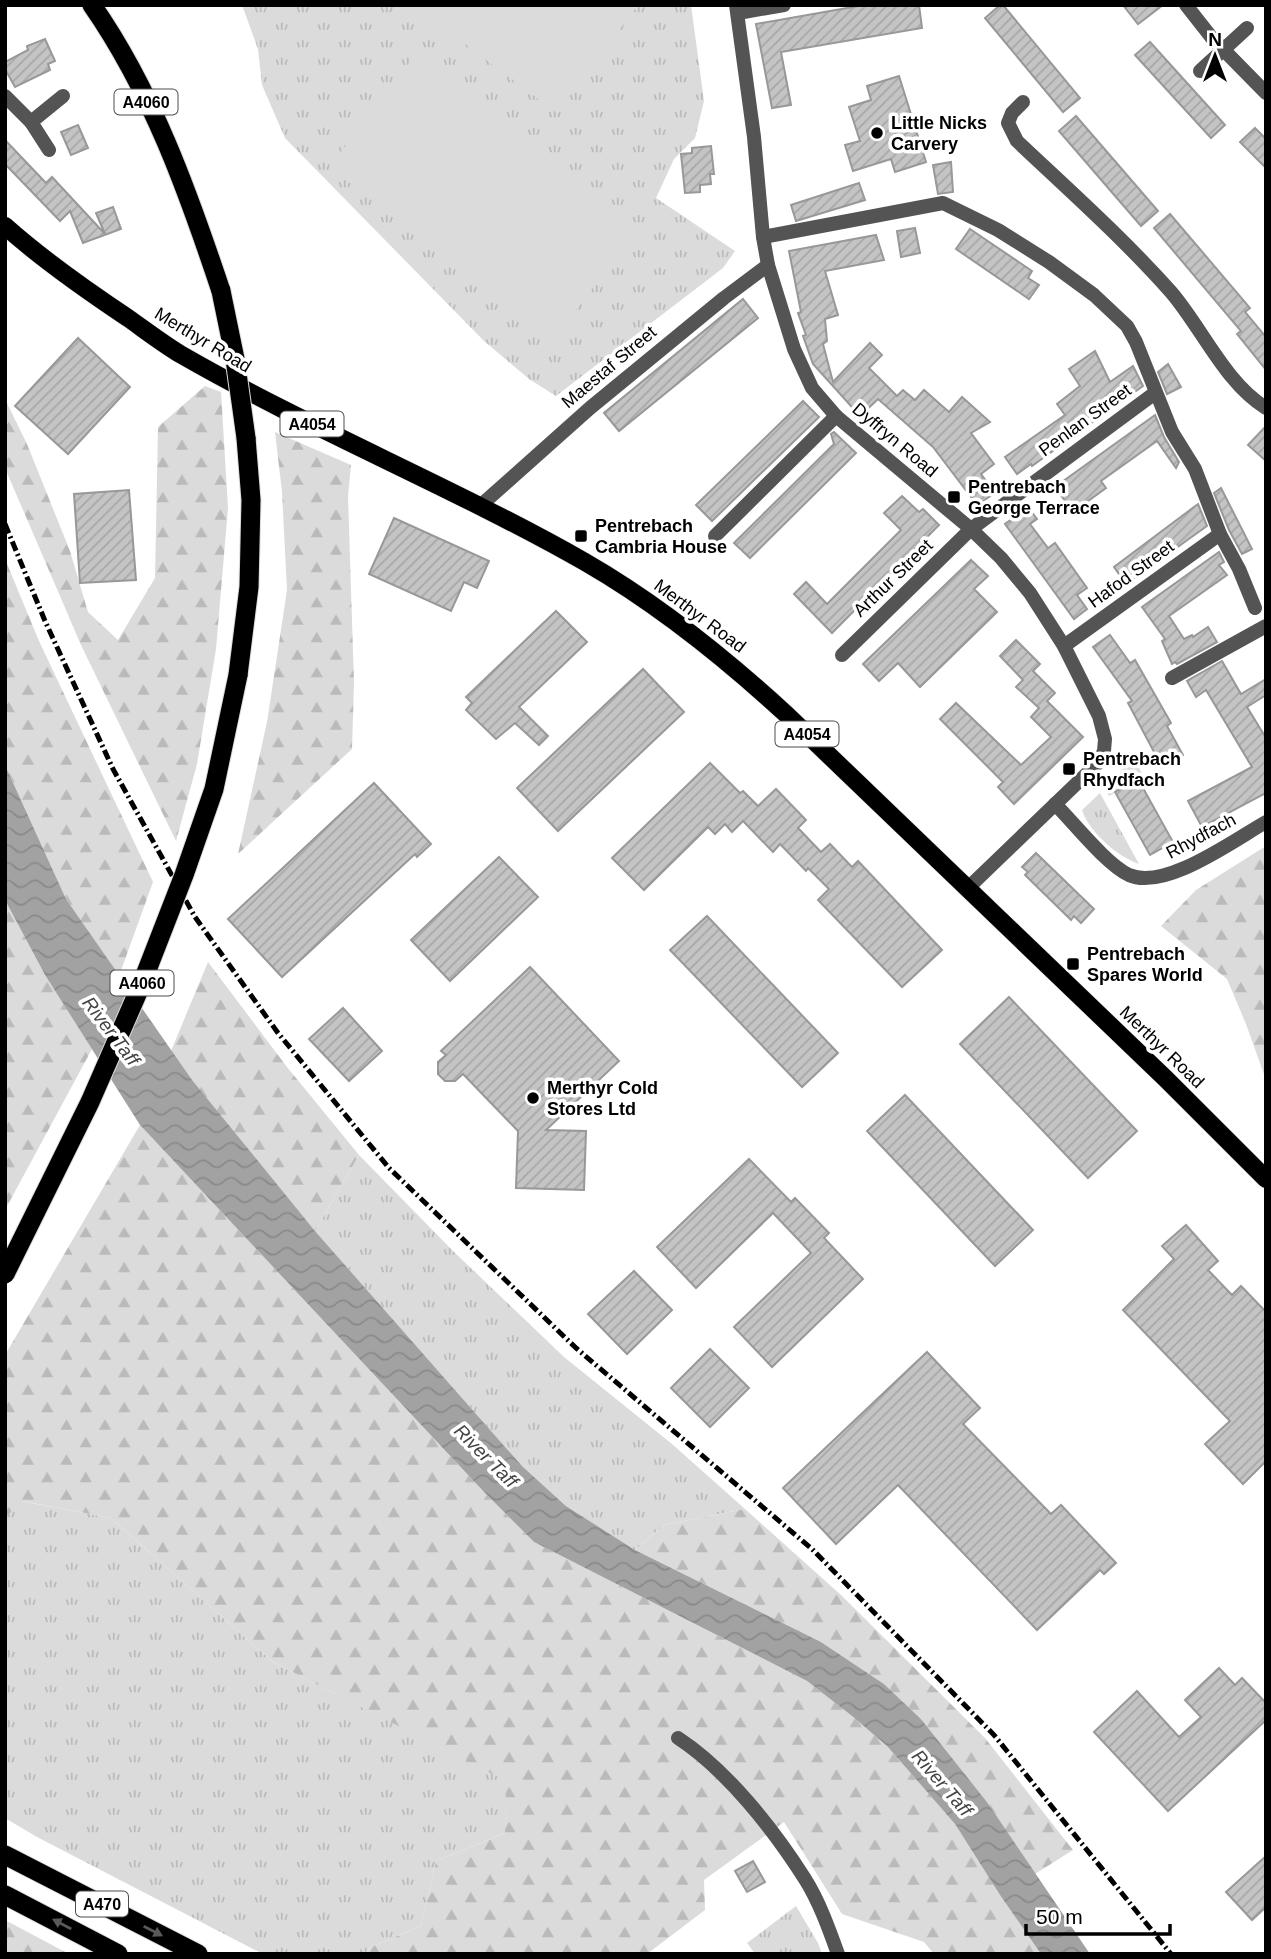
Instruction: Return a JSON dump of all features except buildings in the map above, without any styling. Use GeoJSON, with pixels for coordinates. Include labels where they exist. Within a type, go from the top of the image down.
{"type":"FeatureCollection","features":[{"type":"Feature","properties":{"kind":"highway","name":"A4060"},"geometry":{"type":"LineString","coordinates":[[5,1275],[90,1102],[142,983],[184,876],[214,789],[238,675],[249,587],[251,500],[246,438],[235,359],[220,291],[192,203],[163,137],[133,73],[92,5]]}},
{"type":"Feature","properties":{"kind":"highway","name":"A470"},"geometry":{"type":"LineString","coordinates":[[5,1855],[198,1954]]}},
{"type":"Feature","properties":{"kind":"highway","name":"A470"},"geometry":{"type":"LineString","coordinates":[[5,1895],[118,1954]]}},
{"type":"Feature","properties":{"kind":"main road","name":"Merthyr Road"},"geometry":{"type":"LineString","coordinates":[[5,226],[96,297],[178,352],[586,563],[662,611],[698,638],[787,715],[1266,1179]]}},
{"type":"Feature","properties":{"kind":"street"},"geometry":{"type":"LineString","coordinates":[[737,9],[784,5]]}},
{"type":"Feature","properties":{"kind":"street"},"geometry":{"type":"LineString","coordinates":[[1186,5],[1224,50],[1266,93]]}},
{"type":"Feature","properties":{"kind":"street","name":"Dyffryn Road"},"geometry":{"type":"LineString","coordinates":[[737,9],[768,265],[794,349],[812,388],[836,416],[971,529],[1001,558],[1030,593],[1064,646],[1100,716],[1105,739],[1099,762],[968,888]]}},
{"type":"Feature","properties":{"kind":"street"},"geometry":{"type":"LineString","coordinates":[[1200,71],[1247,28]]}},
{"type":"Feature","properties":{"kind":"street"},"geometry":{"type":"LineString","coordinates":[[5,96],[31,122],[49,150]]}},
{"type":"Feature","properties":{"kind":"street"},"geometry":{"type":"LineString","coordinates":[[31,122],[63,96]]}},
{"type":"Feature","properties":{"kind":"street"},"geometry":{"type":"LineString","coordinates":[[1023,102],[1012,113],[1008,123],[1017,141],[1149,268],[1195,322],[1228,372],[1251,399],[1266,408]]}},
{"type":"Feature","properties":{"kind":"street"},"geometry":{"type":"LineString","coordinates":[[763,237],[943,204],[998,230],[1094,295],[1127,326],[1143,358],[1172,432],[1195,469],[1220,534],[1239,569],[1255,608]]}},
{"type":"Feature","properties":{"kind":"street","name":"Maestaf Street"},"geometry":{"type":"LineString","coordinates":[[480,506],[590,408],[768,265]]}},
{"type":"Feature","properties":{"kind":"street","name":"Penlan Street"},"geometry":{"type":"LineString","coordinates":[[971,529],[1155,393]]}},
{"type":"Feature","properties":{"kind":"street"},"geometry":{"type":"LineString","coordinates":[[715,536],[836,416]]}},
{"type":"Feature","properties":{"kind":"street","name":"Arthur Street"},"geometry":{"type":"LineString","coordinates":[[842,655],[971,529]]}},
{"type":"Feature","properties":{"kind":"street","name":"Hafod Street"},"geometry":{"type":"LineString","coordinates":[[1064,646],[1220,534]]}},
{"type":"Feature","properties":{"kind":"street"},"geometry":{"type":"LineString","coordinates":[[1172,678],[1266,626]]}},
{"type":"Feature","properties":{"kind":"street","name":"Rhydfach"},"geometry":{"type":"LineString","coordinates":[[1055,804],[1117,867],[1131,876],[1151,879],[1165,877],[1181,870],[1266,822]]}},
{"type":"Feature","properties":{"kind":"street"},"geometry":{"type":"LineString","coordinates":[[678,1738],[698,1751],[748,1802],[807,1881],[838,1954]]}},
{"type":"Feature","properties":{"kind":"green space"},"geometry":{"type":"Polygon","coordinates":[[[242,5],[691,5],[704,101],[695,138],[674,159],[656,198],[735,251],[723,268],[556,396],[529,379],[483,340],[285,138],[262,85],[258,49],[242,5]]]}},
{"type":"Feature","properties":{"kind":"green space"},"geometry":{"type":"Polygon","coordinates":[[[413,5],[638,5],[557,113],[413,5]]]}},
{"type":"Feature","properties":{"kind":"green space"},"geometry":{"type":"Polygon","coordinates":[[[416,54],[640,227],[553,339],[329,167],[416,54]]]}},
{"type":"Feature","properties":{"kind":"green space"},"geometry":{"type":"Polygon","coordinates":[[[205,386],[221,392],[228,508],[216,649],[197,764],[176,841],[81,645],[5,468],[5,399],[27,444],[70,551],[88,612],[118,640],[155,578],[158,427],[205,386]]]}},
{"type":"Feature","properties":{"kind":"green space"},"geometry":{"type":"Polygon","coordinates":[[[275,432],[351,465],[348,496],[354,683],[352,749],[238,854],[267,722],[287,590],[282,492],[275,432]]]}},
{"type":"Feature","properties":{"kind":"green space"},"geometry":{"type":"Polygon","coordinates":[[[5,559],[39,641],[153,882],[119,976],[66,899],[5,765],[5,559]]]}},
{"type":"Feature","properties":{"kind":"green space"},"geometry":{"type":"Polygon","coordinates":[[[1130,761],[1138,766],[1144,777],[1109,796],[1105,789],[1130,761]]]}},
{"type":"Feature","properties":{"kind":"green space"},"geometry":{"type":"Polygon","coordinates":[[[1100,793],[1139,864],[1122,856],[1105,843],[1086,818],[1082,810],[1100,793]]]}},
{"type":"Feature","properties":{"kind":"green space"},"geometry":{"type":"Polygon","coordinates":[[[1266,846],[1266,1080],[1227,979],[1161,926],[1196,890],[1266,846]]]}},
{"type":"Feature","properties":{"kind":"green space"},"geometry":{"type":"Polygon","coordinates":[[[5,900],[45,975],[92,1049],[5,1210],[5,900]]]}},
{"type":"Feature","properties":{"kind":"green space"},"geometry":{"type":"Polygon","coordinates":[[[208,962],[287,1067],[359,1155],[315,1231],[192,1081],[171,1051],[208,962]]]}},
{"type":"Feature","properties":{"kind":"green space"},"geometry":{"type":"Polygon","coordinates":[[[140,1125],[534,1542],[807,1681],[887,1746],[955,1824],[1041,1954],[934,1954],[924,1942],[842,1914],[784,1822],[704,1880],[705,1910],[647,1954],[365,1954],[369,1948],[421,1926],[436,1861],[505,1833],[506,1781],[273,1662],[111,1518],[22,1501],[5,1518],[5,1355],[140,1125]]]}},
{"type":"Feature","properties":{"kind":"green space"},"geometry":{"type":"Polygon","coordinates":[[[359,1155],[452,1250],[564,1357],[672,1444],[745,1509],[664,1525],[635,1550],[566,1506],[522,1466],[315,1231],[359,1155]]]}},
{"type":"Feature","properties":{"kind":"green space"},"geometry":{"type":"Polygon","coordinates":[[[21,1501],[111,1518],[273,1662],[507,1781],[505,1833],[436,1861],[421,1926],[369,1948],[365,1954],[263,1954],[5,1818],[5,1518],[21,1501]]]}},
{"type":"Feature","properties":{"kind":"green space"},"geometry":{"type":"Polygon","coordinates":[[[745,1509],[841,1595],[985,1738],[1073,1850],[1035,1874],[987,1802],[921,1719],[884,1684],[821,1642],[635,1550],[664,1525],[745,1509]]]}},
{"type":"Feature","properties":{"kind":"green space"},"geometry":{"type":"Polygon","coordinates":[[[796,1906],[822,1954],[755,1954],[747,1943],[796,1906]]]}},
{"type":"Feature","properties":{"kind":"green space"},"geometry":{"type":"Polygon","coordinates":[[[5,1920],[69,1954],[5,1954],[5,1920]]]}},
{"type":"Feature","properties":{"kind":"water","name":"River Taff"},"geometry":{"type":"Polygon","coordinates":[[[5,765],[66,899],[192,1080],[315,1231],[522,1466],[566,1506],[635,1550],[821,1642],[884,1684],[921,1719],[987,1802],[1090,1954],[1041,1954],[955,1824],[887,1746],[807,1681],[534,1542],[140,1125],[45,975],[5,900],[5,765]]]}},
{"type":"Feature","properties":{"kind":"railway"},"geometry":{"type":"LineString","coordinates":[[5,524],[45,621],[113,769],[195,917],[278,1033],[389,1168],[576,1348],[812,1549],[994,1735],[1171,1954]]}},
{"type":"Feature","properties":{"kind":"place","name":"Little Nicks Carvery"},"geometry":{"type":"Point","coordinates":[877,133]}},
{"type":"Feature","properties":{"kind":"place","name":"Pentrebach George Terrace"},"geometry":{"type":"Point","coordinates":[954,497]}},
{"type":"Feature","properties":{"kind":"place","name":"Pentrebach Cambria House"},"geometry":{"type":"Point","coordinates":[581,536]}},
{"type":"Feature","properties":{"kind":"place","name":"Pentrebach Rhydfach"},"geometry":{"type":"Point","coordinates":[1069,769]}},
{"type":"Feature","properties":{"kind":"place","name":"Pentrebach Spares World"},"geometry":{"type":"Point","coordinates":[1073,964]}},
{"type":"Feature","properties":{"kind":"place","name":"Merthyr Cold Stores Ltd"},"geometry":{"type":"Point","coordinates":[533,1098]}}]}
